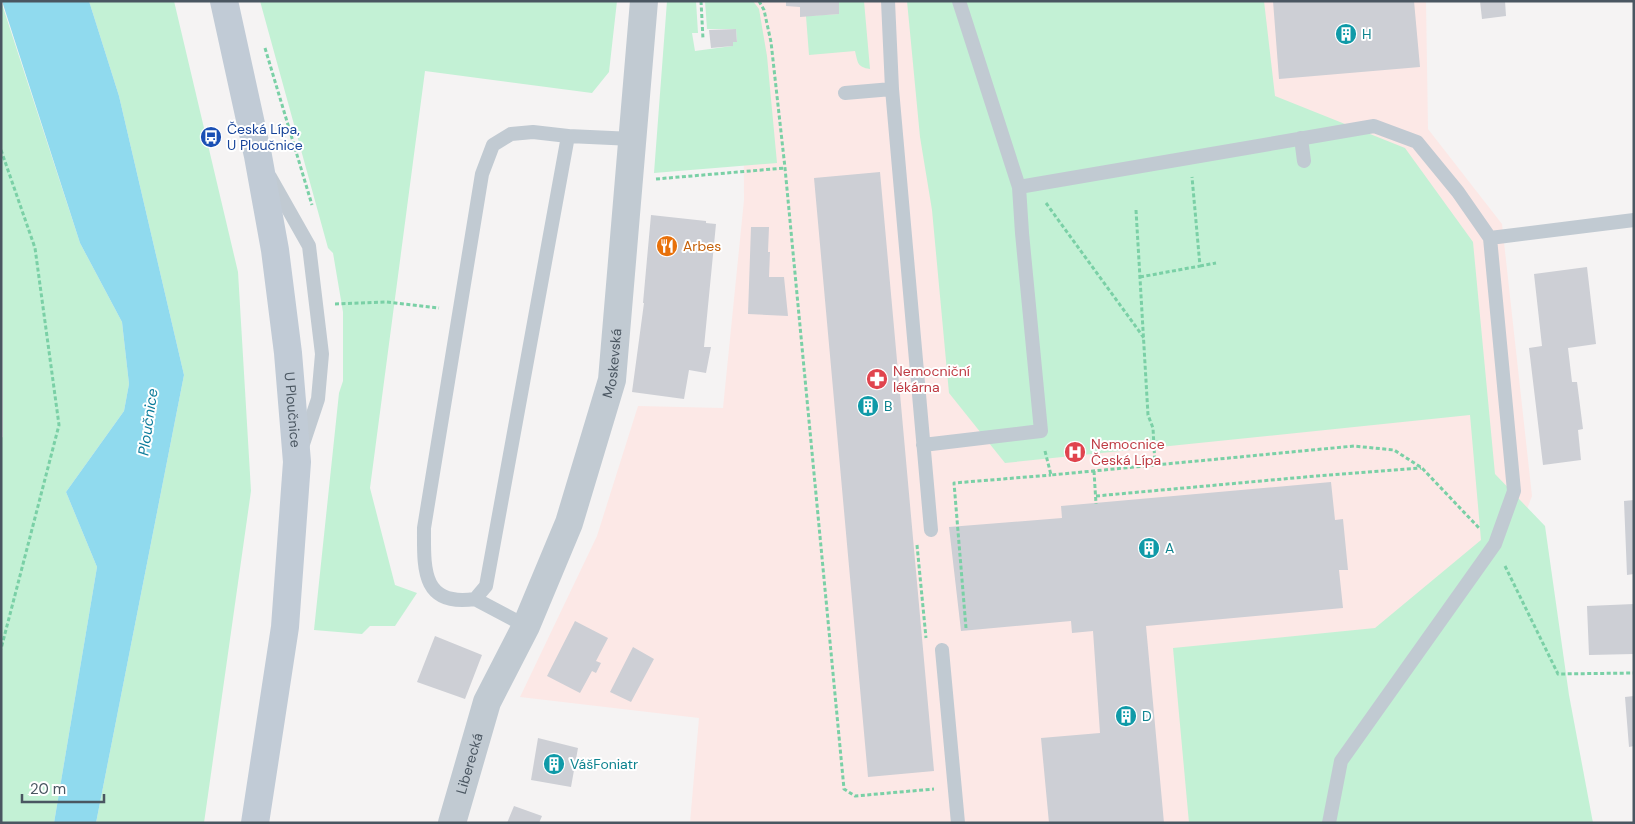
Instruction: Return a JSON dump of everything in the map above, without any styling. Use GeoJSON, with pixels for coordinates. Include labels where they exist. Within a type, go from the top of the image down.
{"type":"FeatureCollection","features":[{"type":"Feature","properties":{"kind":"main road","name":"U Ploučnice"},"geometry":{"type":"LineString","coordinates":[[224,1],[258,156],[277,269],[288,354],[297,462],[285,627],[255,823]]}},
{"type":"Feature","properties":{"kind":"street","name":"Moskevská"},"geometry":{"type":"LineString","coordinates":[[487,702],[526,626],[569,523],[612,380],[644,1]]}},
{"type":"Feature","properties":{"kind":"street","name":"Liberecká"},"geometry":{"type":"LineString","coordinates":[[452,823],[487,702]]}},
{"type":"Feature","properties":{"kind":"lane"},"geometry":{"type":"LineString","coordinates":[[888,1],[892,89],[931,530]]}},
{"type":"Feature","properties":{"kind":"lane"},"geometry":{"type":"LineString","coordinates":[[924,446],[1041,431],[1022,233],[1026,186],[959,1]]}},
{"type":"Feature","properties":{"kind":"lane"},"geometry":{"type":"LineString","coordinates":[[845,93],[892,89]]}},
{"type":"Feature","properties":{"kind":"lane"},"geometry":{"type":"LineString","coordinates":[[1026,186],[1374,126],[1417,142],[1458,192],[1490,238],[1514,491],[1495,544],[1341,761],[1329,823]]}},
{"type":"Feature","properties":{"kind":"lane"},"geometry":{"type":"LineString","coordinates":[[526,626],[475,599],[463,601],[448,600],[437,594],[429,581],[424,562],[424,528],[482,174],[494,145],[510,134],[533,132],[568,136],[633,139]]}},
{"type":"Feature","properties":{"kind":"lane"},"geometry":{"type":"LineString","coordinates":[[475,599],[486,586],[568,136]]}},
{"type":"Feature","properties":{"kind":"lane"},"geometry":{"type":"LineString","coordinates":[[1301,138],[1304,161]]}},
{"type":"Feature","properties":{"kind":"lane"},"geometry":{"type":"LineString","coordinates":[[1490,238],[1634,220]]}},
{"type":"Feature","properties":{"kind":"lane"},"geometry":{"type":"LineString","coordinates":[[942,650],[958,823]]}},
{"type":"Feature","properties":{"kind":"path"},"geometry":{"type":"LineString","coordinates":[[701,1],[703,39]]}},
{"type":"Feature","properties":{"kind":"path"},"geometry":{"type":"LineString","coordinates":[[759,1],[764,10],[771,42],[785,168],[844,789],[855,796],[955,788]]}},
{"type":"Feature","properties":{"kind":"path"},"geometry":{"type":"LineString","coordinates":[[263,39],[313,209]]}},
{"type":"Feature","properties":{"kind":"path"},"geometry":{"type":"LineString","coordinates":[[1,150],[35,248],[58,425],[1,649]]}},
{"type":"Feature","properties":{"kind":"path"},"geometry":{"type":"LineString","coordinates":[[649,179],[785,168]]}},
{"type":"Feature","properties":{"kind":"path"},"geometry":{"type":"LineString","coordinates":[[1192,177],[1200,266]]}},
{"type":"Feature","properties":{"kind":"path"},"geometry":{"type":"LineString","coordinates":[[1026,186],[1144,338]]}},
{"type":"Feature","properties":{"kind":"path"},"geometry":{"type":"LineString","coordinates":[[1136,210],[1148,416],[1153,428],[1155,465]]}},
{"type":"Feature","properties":{"kind":"path"},"geometry":{"type":"LineString","coordinates":[[1140,277],[1216,263]]}},
{"type":"Feature","properties":{"kind":"path"},"geometry":{"type":"LineString","coordinates":[[334,304],[386,302],[459,310]]}},
{"type":"Feature","properties":{"kind":"path"},"geometry":{"type":"LineString","coordinates":[[1041,431],[1051,475]]}},
{"type":"Feature","properties":{"kind":"path"},"geometry":{"type":"LineString","coordinates":[[966,628],[954,483],[1354,446],[1394,450],[1422,468],[1495,544],[1558,674],[1634,672]]}},
{"type":"Feature","properties":{"kind":"path"},"geometry":{"type":"LineString","coordinates":[[1096,496],[1422,468]]}},
{"type":"Feature","properties":{"kind":"path"},"geometry":{"type":"LineString","coordinates":[[1094,471],[1096,504]]}},
{"type":"Feature","properties":{"kind":"shaded area","name":"Nemocnice Česká Lípa"},"geometry":{"type":"Polygon","coordinates":[[[750,1],[1426,1],[1428,129],[1502,224],[1532,496],[1508,559],[1354,823],[690,823],[699,718],[520,697],[597,536],[638,406],[723,408],[744,200],[743,17],[750,1]]]}},
{"type":"Feature","properties":{"kind":"green space"},"geometry":{"type":"Polygon","coordinates":[[[1,1],[80,243],[122,322],[129,384],[124,411],[66,492],[97,567],[54,823],[1,823],[1,438],[3,437],[1,1]]]}},
{"type":"Feature","properties":{"kind":"green space"},"geometry":{"type":"Polygon","coordinates":[[[89,1],[174,1],[238,272],[251,491],[204,823],[96,823],[184,375],[119,96],[89,1]]]}},
{"type":"Feature","properties":{"kind":"green space"},"geometry":{"type":"Polygon","coordinates":[[[260,1],[617,1],[609,72],[592,93],[425,71],[370,488],[395,585],[417,593],[395,626],[370,626],[362,634],[314,630],[339,393],[343,381],[343,312],[333,253],[328,248],[260,1]]]}},
{"type":"Feature","properties":{"kind":"green space"},"geometry":{"type":"Polygon","coordinates":[[[667,1],[696,1],[698,33],[692,33],[695,51],[732,46],[733,42],[737,42],[736,29],[707,29],[705,1],[753,1],[759,9],[767,56],[777,163],[654,173],[667,1]]]}},
{"type":"Feature","properties":{"kind":"green space"},"geometry":{"type":"Polygon","coordinates":[[[839,1],[864,1],[870,69],[859,64],[855,51],[809,55],[806,16],[839,14],[839,1]]]}},
{"type":"Feature","properties":{"kind":"green space"},"geometry":{"type":"Polygon","coordinates":[[[907,1],[1264,1],[1275,96],[1405,148],[1473,242],[1495,474],[1545,526],[1569,695],[1593,823],[1189,823],[1173,648],[1375,628],[1481,540],[1470,415],[1005,463],[949,393],[932,210],[920,137],[907,1]]]}},
{"type":"Feature","properties":{"kind":"water","name":"Ploučnice"},"geometry":{"type":"Polygon","coordinates":[[[2,1],[89,1],[119,96],[184,375],[96,823],[54,823],[97,567],[66,492],[124,411],[129,384],[122,322],[80,243],[2,1]]]}},
{"type":"Feature","properties":{"kind":"building"},"geometry":{"type":"Polygon","coordinates":[[[786,1],[839,1],[839,14],[800,17],[800,7],[786,6],[786,1]]]}},
{"type":"Feature","properties":{"kind":"building","name":"H"},"geometry":{"type":"Polygon","coordinates":[[[1273,1],[1414,1],[1420,67],[1279,79],[1273,1]]]}},
{"type":"Feature","properties":{"kind":"building"},"geometry":{"type":"Polygon","coordinates":[[[1480,1],[1505,1],[1506,16],[1482,19],[1480,1]]]}},
{"type":"Feature","properties":{"kind":"building"},"geometry":{"type":"Polygon","coordinates":[[[736,29],[737,42],[733,42],[733,46],[711,48],[709,30],[736,29]]]}},
{"type":"Feature","properties":{"kind":"building","name":"B"},"geometry":{"type":"Polygon","coordinates":[[[880,172],[934,771],[868,777],[814,178],[880,172]]]}},
{"type":"Feature","properties":{"kind":"building"},"geometry":{"type":"Polygon","coordinates":[[[651,215],[706,221],[706,223],[716,224],[704,347],[711,347],[706,373],[689,370],[684,399],[632,392],[644,303],[651,215]]]}},
{"type":"Feature","properties":{"kind":"building"},"geometry":{"type":"Polygon","coordinates":[[[751,227],[769,227],[769,277],[784,277],[788,316],[748,314],[751,227]]]}},
{"type":"Feature","properties":{"kind":"building"},"geometry":{"type":"Polygon","coordinates":[[[1587,267],[1596,344],[1568,348],[1572,382],[1577,382],[1583,429],[1578,430],[1581,460],[1543,465],[1529,348],[1542,346],[1534,274],[1587,267]]]}},
{"type":"Feature","properties":{"kind":"building","name":"A"},"geometry":{"type":"Polygon","coordinates":[[[1331,482],[1335,520],[1343,519],[1348,570],[1339,570],[1343,608],[1146,626],[1164,823],[1049,823],[1041,738],[1100,733],[1093,631],[1072,633],[1071,621],[961,631],[949,527],[1062,518],[1061,506],[1331,482]]]}},
{"type":"Feature","properties":{"kind":"building"},"geometry":{"type":"Polygon","coordinates":[[[1634,500],[1634,574],[1627,575],[1624,501],[1634,500]]]}},
{"type":"Feature","properties":{"kind":"building"},"geometry":{"type":"Polygon","coordinates":[[[1634,604],[1634,654],[1589,655],[1587,606],[1634,604]]]}},
{"type":"Feature","properties":{"kind":"building"},"geometry":{"type":"Polygon","coordinates":[[[575,621],[608,638],[596,661],[601,663],[596,673],[592,671],[580,693],[547,676],[575,621]]]}},
{"type":"Feature","properties":{"kind":"building"},"geometry":{"type":"Polygon","coordinates":[[[435,636],[482,655],[465,699],[417,682],[435,636]]]}},
{"type":"Feature","properties":{"kind":"building"},"geometry":{"type":"Polygon","coordinates":[[[633,647],[654,659],[631,702],[610,692],[633,647]]]}},
{"type":"Feature","properties":{"kind":"building"},"geometry":{"type":"Polygon","coordinates":[[[1634,696],[1634,746],[1629,747],[1625,697],[1634,696]]]}},
{"type":"Feature","properties":{"kind":"building","name":"VášFoniatr"},"geometry":{"type":"Polygon","coordinates":[[[538,738],[578,748],[571,787],[531,780],[538,738]]]}},
{"type":"Feature","properties":{"kind":"building"},"geometry":{"type":"Polygon","coordinates":[[[514,806],[542,816],[539,823],[507,823],[514,806]]]}},
{"type":"Feature","properties":{"kind":"place","name":"H"},"geometry":{"type":"Point","coordinates":[1346,34]}},
{"type":"Feature","properties":{"kind":"place","name":"Česká Lípa, U Ploučnice"},"geometry":{"type":"Point","coordinates":[211,137]}},
{"type":"Feature","properties":{"kind":"place","name":"Arbes"},"geometry":{"type":"Point","coordinates":[667,246]}},
{"type":"Feature","properties":{"kind":"place","name":"Nemocniční lékárna"},"geometry":{"type":"Point","coordinates":[877,379]}},
{"type":"Feature","properties":{"kind":"place","name":"B"},"geometry":{"type":"Point","coordinates":[868,406]}},
{"type":"Feature","properties":{"kind":"place","name":"Nemocnice Česká Lípa"},"geometry":{"type":"Point","coordinates":[1075,452]}},
{"type":"Feature","properties":{"kind":"place","name":"A"},"geometry":{"type":"Point","coordinates":[1149,548]}},
{"type":"Feature","properties":{"kind":"place","name":"D"},"geometry":{"type":"Point","coordinates":[1126,716]}},
{"type":"Feature","properties":{"kind":"place","name":"VášFoniatr"},"geometry":{"type":"Point","coordinates":[554,764]}}]}
